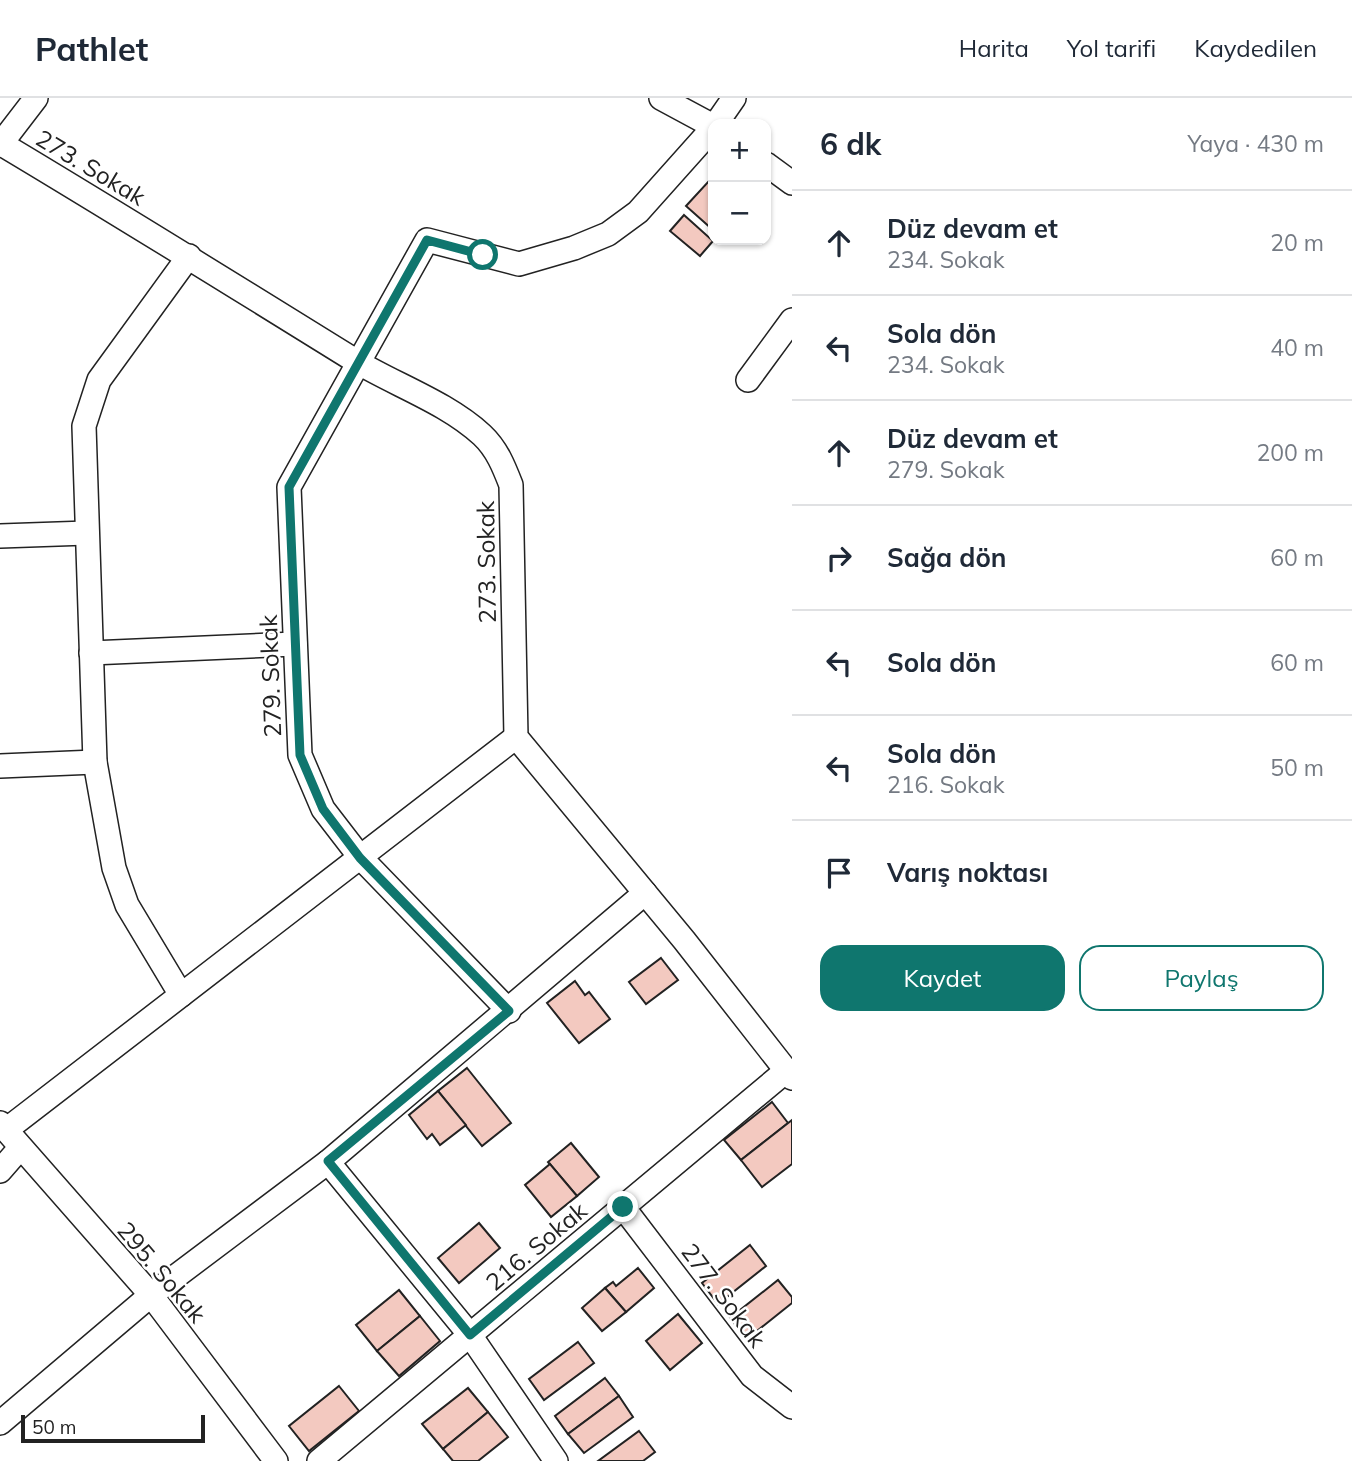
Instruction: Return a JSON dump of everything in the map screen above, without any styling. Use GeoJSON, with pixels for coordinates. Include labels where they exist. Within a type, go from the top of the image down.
{"type":"FeatureCollection","features":[{"type":"Feature","properties":{"kind":"street"},"geometry":{"type":"LineString","coordinates":[[0,144],[36,98]]}},
{"type":"Feature","properties":{"kind":"street"},"geometry":{"type":"LineString","coordinates":[[662,98],[708,123]]}},
{"type":"Feature","properties":{"kind":"street"},"geometry":{"type":"LineString","coordinates":[[719,119],[734,98]]}},
{"type":"Feature","properties":{"kind":"street","name":"279. Sokak"},"geometry":{"type":"LineString","coordinates":[[509,1011],[360,858],[323,809],[300,755],[289,487],[427,240],[519,264],[574,248],[608,234],[638,212],[708,133]]}},
{"type":"Feature","properties":{"kind":"street","name":"273. Sokak"},"geometry":{"type":"LineString","coordinates":[[0,144],[188,256],[357,362],[462,420],[483,436],[499,455],[511,485],[516,737]]}},
{"type":"Feature","properties":{"kind":"street"},"geometry":{"type":"LineString","coordinates":[[771,168],[792,183]]}},
{"type":"Feature","properties":{"kind":"street"},"geometry":{"type":"LineString","coordinates":[[181,995],[127,905],[114,868],[95,762],[84,426],[99,380],[188,256]]}},
{"type":"Feature","properties":{"kind":"street"},"geometry":{"type":"LineString","coordinates":[[748,380],[787,333]]}},
{"type":"Feature","properties":{"kind":"street"},"geometry":{"type":"LineString","coordinates":[[0,536],[87,533]]}},
{"type":"Feature","properties":{"kind":"street"},"geometry":{"type":"LineString","coordinates":[[91,653],[295,644]]}},
{"type":"Feature","properties":{"kind":"street"},"geometry":{"type":"LineString","coordinates":[[3,1126],[181,995],[516,737],[789,1074]]}},
{"type":"Feature","properties":{"kind":"street"},"geometry":{"type":"LineString","coordinates":[[0,766],[95,762]]}},
{"type":"Feature","properties":{"kind":"street"},"geometry":{"type":"LineString","coordinates":[[0,1423],[151,1295],[328,1161],[509,1011],[645,893]]}},
{"type":"Feature","properties":{"kind":"street","name":"216. Sokak"},"geometry":{"type":"LineString","coordinates":[[319,1461],[623,1207],[789,1074]]}},
{"type":"Feature","properties":{"kind":"street","name":"295. Sokak"},"geometry":{"type":"LineString","coordinates":[[3,1126],[151,1295],[276,1461]]}},
{"type":"Feature","properties":{"kind":"street"},"geometry":{"type":"LineString","coordinates":[[0,1171],[20,1148]]}},
{"type":"Feature","properties":{"kind":"street"},"geometry":{"type":"LineString","coordinates":[[328,1161],[470,1335],[556,1461]]}},
{"type":"Feature","properties":{"kind":"street","name":"277. Sokak"},"geometry":{"type":"LineString","coordinates":[[623,1207],[752,1376],[792,1407]]}},
{"type":"Feature","properties":{"kind":"building"},"geometry":{"type":"Polygon","coordinates":[[[708,182],[708,226],[686,206],[708,182]]]}},
{"type":"Feature","properties":{"kind":"building"},"geometry":{"type":"Polygon","coordinates":[[[684,215],[708,237],[710,245],[700,256],[670,231],[684,215]]]}},
{"type":"Feature","properties":{"kind":"building"},"geometry":{"type":"Polygon","coordinates":[[[661,958],[678,980],[646,1004],[629,982],[661,958]]]}},
{"type":"Feature","properties":{"kind":"building"},"geometry":{"type":"Polygon","coordinates":[[[575,981],[585,995],[589,992],[610,1019],[579,1043],[547,1003],[575,981]]]}},
{"type":"Feature","properties":{"kind":"building"},"geometry":{"type":"Polygon","coordinates":[[[467,1068],[511,1123],[482,1146],[438,1091],[467,1068]]]}},
{"type":"Feature","properties":{"kind":"building"},"geometry":{"type":"Polygon","coordinates":[[[438,1091],[466,1125],[440,1145],[432,1134],[427,1139],[409,1115],[438,1091]]]}},
{"type":"Feature","properties":{"kind":"building"},"geometry":{"type":"Polygon","coordinates":[[[772,1102],[788,1123],[741,1160],[724,1140],[772,1102]]]}},
{"type":"Feature","properties":{"kind":"building"},"geometry":{"type":"Polygon","coordinates":[[[792,1120],[792,1164],[762,1187],[741,1160],[792,1120]]]}},
{"type":"Feature","properties":{"kind":"building"},"geometry":{"type":"Polygon","coordinates":[[[571,1143],[599,1177],[577,1196],[548,1162],[571,1143]]]}},
{"type":"Feature","properties":{"kind":"building"},"geometry":{"type":"Polygon","coordinates":[[[550,1164],[577,1196],[551,1217],[525,1185],[550,1164]]]}},
{"type":"Feature","properties":{"kind":"building"},"geometry":{"type":"Polygon","coordinates":[[[479,1223],[500,1248],[459,1283],[438,1258],[479,1223]]]}},
{"type":"Feature","properties":{"kind":"building"},"geometry":{"type":"Polygon","coordinates":[[[750,1245],[766,1266],[718,1304],[702,1283],[750,1245]]]}},
{"type":"Feature","properties":{"kind":"building"},"geometry":{"type":"Polygon","coordinates":[[[638,1268],[654,1288],[626,1312],[605,1288],[613,1282],[616,1286],[638,1268]]]}},
{"type":"Feature","properties":{"kind":"building"},"geometry":{"type":"Polygon","coordinates":[[[778,1280],[792,1297],[792,1303],[747,1339],[730,1318],[778,1280]]]}},
{"type":"Feature","properties":{"kind":"building"},"geometry":{"type":"Polygon","coordinates":[[[605,1288],[626,1312],[602,1331],[582,1308],[605,1288]]]}},
{"type":"Feature","properties":{"kind":"building"},"geometry":{"type":"Polygon","coordinates":[[[399,1290],[420,1316],[377,1351],[356,1325],[399,1290]]]}},
{"type":"Feature","properties":{"kind":"building"},"geometry":{"type":"Polygon","coordinates":[[[678,1314],[702,1343],[670,1370],[646,1341],[678,1314]]]}},
{"type":"Feature","properties":{"kind":"building"},"geometry":{"type":"Polygon","coordinates":[[[420,1316],[440,1341],[399,1376],[377,1351],[420,1316]]]}},
{"type":"Feature","properties":{"kind":"building"},"geometry":{"type":"Polygon","coordinates":[[[578,1342],[594,1363],[544,1400],[529,1379],[578,1342]]]}},
{"type":"Feature","properties":{"kind":"building"},"geometry":{"type":"Polygon","coordinates":[[[605,1378],[619,1396],[568,1434],[555,1416],[605,1378]]]}},
{"type":"Feature","properties":{"kind":"building"},"geometry":{"type":"Polygon","coordinates":[[[339,1386],[359,1411],[309,1451],[289,1426],[339,1386]]]}},
{"type":"Feature","properties":{"kind":"building"},"geometry":{"type":"Polygon","coordinates":[[[468,1388],[488,1412],[443,1449],[422,1424],[468,1388]]]}},
{"type":"Feature","properties":{"kind":"building"},"geometry":{"type":"Polygon","coordinates":[[[619,1396],[633,1417],[584,1453],[568,1434],[619,1396]]]}},
{"type":"Feature","properties":{"kind":"building"},"geometry":{"type":"Polygon","coordinates":[[[488,1412],[508,1437],[478,1461],[453,1461],[443,1449],[488,1412]]]}},
{"type":"Feature","properties":{"kind":"building"},"geometry":{"type":"Polygon","coordinates":[[[639,1431],[655,1452],[643,1461],[598,1461],[639,1431]]]}},
{"type":"Feature","properties":{"kind":"route"},"geometry":{"type":"LineString","coordinates":[[483,255],[427,240],[289,487],[300,755],[323,809],[360,858],[509,1011],[328,1161],[470,1335],[623,1207]]}}]}
